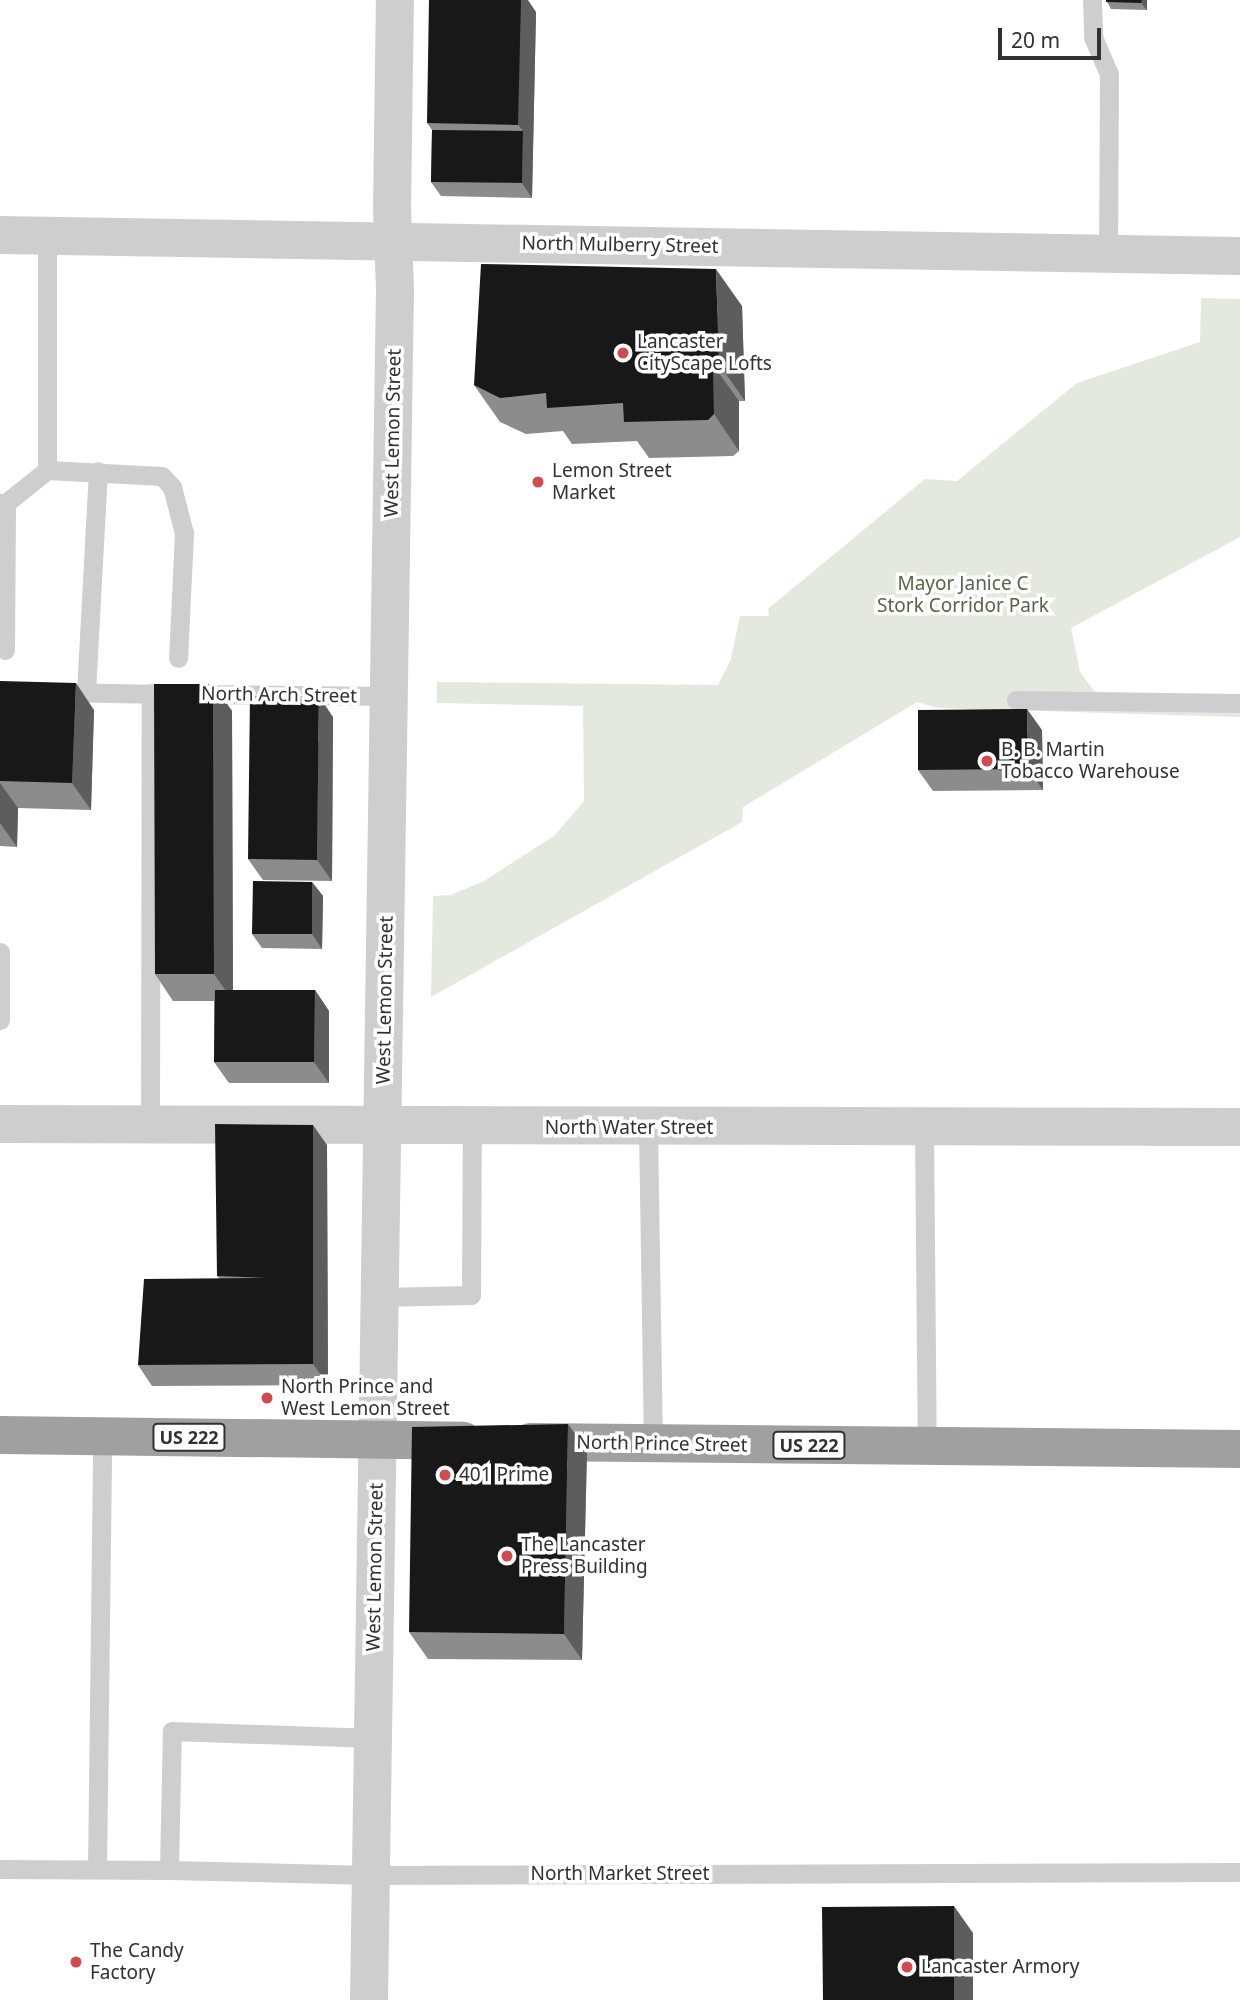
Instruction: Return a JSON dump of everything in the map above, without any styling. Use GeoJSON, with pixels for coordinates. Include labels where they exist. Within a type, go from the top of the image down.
{"type":"FeatureCollection","features":[{"type":"Feature","properties":{"kind":"highway","name":"North Prince Street"},"geometry":{"type":"LineString","coordinates":[[0,1434],[653,1444],[1240,1449]]}},
{"type":"Feature","properties":{"kind":"street","name":"West Lemon Street"},"geometry":{"type":"LineString","coordinates":[[369,2000],[389,696],[395,0]]}},
{"type":"Feature","properties":{"kind":"street","name":"North Mulberry Street"},"geometry":{"type":"LineString","coordinates":[[0,235],[1240,256]]}},
{"type":"Feature","properties":{"kind":"street","name":"North Water Street"},"geometry":{"type":"LineString","coordinates":[[8,1124],[1240,1127]]}},
{"type":"Feature","properties":{"kind":"lane"},"geometry":{"type":"LineString","coordinates":[[1092,0],[1093,37],[1109,74],[1108,253]]}},
{"type":"Feature","properties":{"kind":"lane"},"geometry":{"type":"LineString","coordinates":[[47,236],[47,470]]}},
{"type":"Feature","properties":{"kind":"lane"},"geometry":{"type":"LineString","coordinates":[[5,650],[3,503],[47,470],[98,471],[162,475],[172,487],[184,533],[178,658]]}},
{"type":"Feature","properties":{"kind":"lane"},"geometry":{"type":"LineString","coordinates":[[86,692],[98,471]]}},
{"type":"Feature","properties":{"kind":"lane","name":"North Arch Street"},"geometry":{"type":"LineString","coordinates":[[37,692],[389,696]]}},
{"type":"Feature","properties":{"kind":"lane"},"geometry":{"type":"LineString","coordinates":[[150,1125],[151,693]]}},
{"type":"Feature","properties":{"kind":"lane"},"geometry":{"type":"LineString","coordinates":[[1016,700],[1240,703]]}},
{"type":"Feature","properties":{"kind":"lane"},"geometry":{"type":"LineString","coordinates":[[0,952],[0,1020]]}},
{"type":"Feature","properties":{"kind":"lane"},"geometry":{"type":"LineString","coordinates":[[380,1297],[471,1295],[472,1127]]}},
{"type":"Feature","properties":{"kind":"lane"},"geometry":{"type":"LineString","coordinates":[[648,1127],[653,1444]]}},
{"type":"Feature","properties":{"kind":"lane"},"geometry":{"type":"LineString","coordinates":[[924,1128],[928,1446]]}},
{"type":"Feature","properties":{"kind":"lane"},"geometry":{"type":"LineString","coordinates":[[97,1869],[102,1436]]}},
{"type":"Feature","properties":{"kind":"lane"},"geometry":{"type":"LineString","coordinates":[[169,1870],[172,1731],[373,1738]]}},
{"type":"Feature","properties":{"kind":"lane","name":"North Market Street"},"geometry":{"type":"LineString","coordinates":[[0,1870],[97,1869],[371,1875],[1240,1872]]}},
{"type":"Feature","properties":{"kind":"green space","name":"Mayor Janice C Stork Corridor Park"},"geometry":{"type":"Polygon","coordinates":[[[1201,298],[1240,299],[1240,537],[1071,628],[1080,672],[1094,691],[1110,695],[1240,694],[1240,717],[938,708],[917,702],[743,807],[742,822],[431,997],[433,896],[451,895],[484,881],[554,836],[584,801],[583,706],[437,703],[437,682],[718,685],[731,659],[740,616],[769,616],[768,609],[925,479],[957,481],[1077,383],[1200,342],[1201,298]]]}},
{"type":"Feature","properties":{"kind":"building"},"geometry":{"type":"Polygon","coordinates":[[[429,0],[521,0],[518,125],[427,123],[429,0]]]}},
{"type":"Feature","properties":{"kind":"building"},"geometry":{"type":"Polygon","coordinates":[[[1106,0],[1142,0],[1141,3],[1106,0]]]}},
{"type":"Feature","properties":{"kind":"building"},"geometry":{"type":"Polygon","coordinates":[[[432,130],[523,131],[522,183],[431,182],[432,130]]]}},
{"type":"Feature","properties":{"kind":"building","name":"Lancaster CityScape Lofts"},"geometry":{"type":"Polygon","coordinates":[[[481,264],[716,269],[719,364],[713,365],[714,414],[708,420],[624,422],[623,403],[547,408],[546,393],[500,398],[474,385],[481,264]]]}},
{"type":"Feature","properties":{"kind":"building"},"geometry":{"type":"Polygon","coordinates":[[[0,681],[76,683],[72,783],[0,781],[0,681]]]}},
{"type":"Feature","properties":{"kind":"building"},"geometry":{"type":"Polygon","coordinates":[[[154,684],[213,684],[214,974],[155,974],[154,684]]]}},
{"type":"Feature","properties":{"kind":"building"},"geometry":{"type":"Polygon","coordinates":[[[250,696],[319,696],[317,860],[248,859],[250,696]]]}},
{"type":"Feature","properties":{"kind":"building"},"geometry":{"type":"Polygon","coordinates":[[[1027,709],[1028,769],[918,770],[918,710],[1027,709]]]}},
{"type":"Feature","properties":{"kind":"building"},"geometry":{"type":"Polygon","coordinates":[[[253,881],[312,882],[312,934],[252,934],[253,881]]]}},
{"type":"Feature","properties":{"kind":"building"},"geometry":{"type":"Polygon","coordinates":[[[215,990],[315,990],[314,1062],[214,1062],[215,990]]]}},
{"type":"Feature","properties":{"kind":"building"},"geometry":{"type":"Polygon","coordinates":[[[215,1124],[313,1125],[313,1364],[138,1365],[144,1279],[267,1278],[217,1276],[215,1124]]]}},
{"type":"Feature","properties":{"kind":"building","name":"The Lancaster Press Building"},"geometry":{"type":"Polygon","coordinates":[[[568,1424],[564,1634],[409,1632],[412,1427],[568,1424]]]}},
{"type":"Feature","properties":{"kind":"building","name":"Lancaster Armory"},"geometry":{"type":"Polygon","coordinates":[[[954,1906],[954,2000],[823,2000],[822,1907],[954,1906]]]}},
{"type":"Feature","properties":{"kind":"place","name":"Lancaster CityScape Lofts"},"geometry":{"type":"Point","coordinates":[623,353]}},
{"type":"Feature","properties":{"kind":"place","name":"Lemon Street Market"},"geometry":{"type":"Point","coordinates":[538,482]}},
{"type":"Feature","properties":{"kind":"place","name":"B. B. Martin Tobacco Warehouse"},"geometry":{"type":"Point","coordinates":[987,761]}},
{"type":"Feature","properties":{"kind":"place","name":"North Prince and West Lemon Street"},"geometry":{"type":"Point","coordinates":[267,1398]}},
{"type":"Feature","properties":{"kind":"place","name":"401 Prime"},"geometry":{"type":"Point","coordinates":[445,1475]}},
{"type":"Feature","properties":{"kind":"place","name":"The Lancaster Press Building"},"geometry":{"type":"Point","coordinates":[507,1556]}},
{"type":"Feature","properties":{"kind":"place","name":"The Candy Factory"},"geometry":{"type":"Point","coordinates":[76,1962]}},
{"type":"Feature","properties":{"kind":"place","name":"Lancaster Armory"},"geometry":{"type":"Point","coordinates":[907,1967]}}]}
